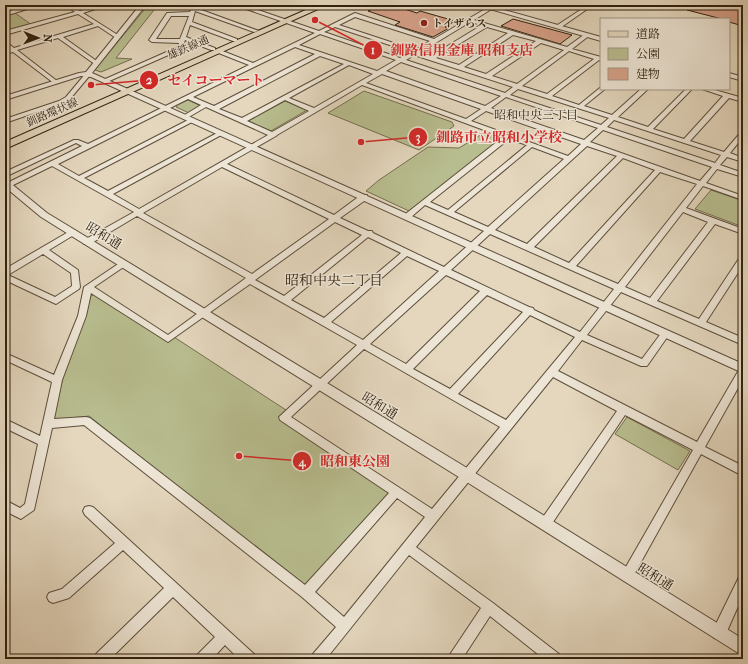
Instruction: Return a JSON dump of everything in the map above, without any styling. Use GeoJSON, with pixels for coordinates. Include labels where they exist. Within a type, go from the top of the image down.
{"type":"FeatureCollection","features":[{"type":"Feature","properties":{"kind":"main road","name":"雄鉄線通"},"geometry":{"type":"LineString","coordinates":[[216,50],[283,21],[314,5]]}},
{"type":"Feature","properties":{"kind":"main road","name":"雄鉄線通"},"geometry":{"type":"LineString","coordinates":[[216,50],[256,31],[323,5]]}},
{"type":"Feature","properties":{"kind":"main road","name":"釧路環状線"},"geometry":{"type":"LineString","coordinates":[[5,146],[216,50]]}},
{"type":"Feature","properties":{"kind":"main road"},"geometry":{"type":"LineString","coordinates":[[5,141],[126,90]]}},
{"type":"Feature","properties":{"kind":"street"},"geometry":{"type":"LineString","coordinates":[[5,14],[38,5]]}},
{"type":"Feature","properties":{"kind":"street"},"geometry":{"type":"LineString","coordinates":[[67,5],[118,37]]}},
{"type":"Feature","properties":{"kind":"street"},"geometry":{"type":"LineString","coordinates":[[5,33],[106,5]]}},
{"type":"Feature","properties":{"kind":"street"},"geometry":{"type":"LineString","coordinates":[[5,121],[61,102],[68,98],[143,5]]}},
{"type":"Feature","properties":{"kind":"street"},"geometry":{"type":"LineString","coordinates":[[237,5],[743,175]]}},
{"type":"Feature","properties":{"kind":"street"},"geometry":{"type":"LineString","coordinates":[[254,10],[266,5]]}},
{"type":"Feature","properties":{"kind":"street"},"geometry":{"type":"LineString","coordinates":[[479,5],[494,6],[600,39]]}},
{"type":"Feature","properties":{"kind":"street"},"geometry":{"type":"LineString","coordinates":[[560,26],[591,5]]}},
{"type":"Feature","properties":{"kind":"street"},"geometry":{"type":"LineString","coordinates":[[87,242],[274,135],[494,6]]}},
{"type":"Feature","properties":{"kind":"street"},"geometry":{"type":"LineString","coordinates":[[105,80],[180,48],[193,9]]}},
{"type":"Feature","properties":{"kind":"street"},"geometry":{"type":"LineString","coordinates":[[254,65],[216,50],[183,40],[152,40],[169,14],[193,9],[256,31]]}},
{"type":"Feature","properties":{"kind":"street"},"geometry":{"type":"LineString","coordinates":[[6,183],[53,164],[355,15],[436,41]]}},
{"type":"Feature","properties":{"kind":"street"},"geometry":{"type":"LineString","coordinates":[[469,20],[599,58]]}},
{"type":"Feature","properties":{"kind":"street"},"geometry":{"type":"LineString","coordinates":[[189,23],[235,40]]}},
{"type":"Feature","properties":{"kind":"street"},"geometry":{"type":"LineString","coordinates":[[5,52],[97,25]]}},
{"type":"Feature","properties":{"kind":"street"},"geometry":{"type":"LineString","coordinates":[[335,25],[743,160]]}},
{"type":"Feature","properties":{"kind":"street"},"geometry":{"type":"LineString","coordinates":[[432,58],[486,25]]}},
{"type":"Feature","properties":{"kind":"street"},"geometry":{"type":"LineString","coordinates":[[560,26],[600,35]]}},
{"type":"Feature","properties":{"kind":"street"},"geometry":{"type":"LineString","coordinates":[[460,67],[512,33]]}},
{"type":"Feature","properties":{"kind":"street"},"geometry":{"type":"LineString","coordinates":[[466,121],[506,95],[587,35]]}},
{"type":"Feature","properties":{"kind":"street"},"geometry":{"type":"LineString","coordinates":[[59,36],[96,63]]}},
{"type":"Feature","properties":{"kind":"street"},"geometry":{"type":"LineString","coordinates":[[488,76],[540,41]]}},
{"type":"Feature","properties":{"kind":"street"},"geometry":{"type":"LineString","coordinates":[[5,43],[55,82]]}},
{"type":"Feature","properties":{"kind":"street"},"geometry":{"type":"LineString","coordinates":[[295,44],[321,54],[486,108],[743,198]]}},
{"type":"Feature","properties":{"kind":"street"},"geometry":{"type":"LineString","coordinates":[[214,109],[321,54]]}},
{"type":"Feature","properties":{"kind":"street"},"geometry":{"type":"LineString","coordinates":[[548,96],[599,58]]}},
{"type":"Feature","properties":{"kind":"street"},"geometry":{"type":"LineString","coordinates":[[242,121],[349,63]]}},
{"type":"Feature","properties":{"kind":"street"},"geometry":{"type":"LineString","coordinates":[[730,70],[743,74]]}},
{"type":"Feature","properties":{"kind":"street"},"geometry":{"type":"LineString","coordinates":[[5,98],[81,74],[88,74],[105,80],[743,370],[627,576]]}},
{"type":"Feature","properties":{"kind":"street"},"geometry":{"type":"LineString","coordinates":[[730,75],[743,78]]}},
{"type":"Feature","properties":{"kind":"street"},"geometry":{"type":"LineString","coordinates":[[362,83],[568,158]]}},
{"type":"Feature","properties":{"kind":"street"},"geometry":{"type":"LineString","coordinates":[[581,106],[601,90]]}},
{"type":"Feature","properties":{"kind":"street"},"geometry":{"type":"LineString","coordinates":[[433,516],[284,417],[320,386],[363,344],[568,158],[645,90]]}},
{"type":"Feature","properties":{"kind":"street"},"geometry":{"type":"LineString","coordinates":[[649,129],[688,90]]}},
{"type":"Feature","properties":{"kind":"street"},"geometry":{"type":"LineString","coordinates":[[708,90],[743,100]]}},
{"type":"Feature","properties":{"kind":"street"},"geometry":{"type":"LineString","coordinates":[[686,141],[727,96]]}},
{"type":"Feature","properties":{"kind":"street"},"geometry":{"type":"LineString","coordinates":[[188,98],[274,135]]}},
{"type":"Feature","properties":{"kind":"street"},"geometry":{"type":"LineString","coordinates":[[284,98],[315,111]]}},
{"type":"Feature","properties":{"kind":"street"},"geometry":{"type":"LineString","coordinates":[[80,178],[189,118],[205,106]]}},
{"type":"Feature","properties":{"kind":"street"},"geometry":{"type":"LineString","coordinates":[[108,194],[221,133]]}},
{"type":"Feature","properties":{"kind":"street"},"geometry":{"type":"LineString","coordinates":[[318,659],[581,336],[743,133]]}},
{"type":"Feature","properties":{"kind":"street"},"geometry":{"type":"LineString","coordinates":[[407,216],[508,136]]}},
{"type":"Feature","properties":{"kind":"street"},"geometry":{"type":"LineString","coordinates":[[6,183],[76,141],[87,146]]}},
{"type":"Feature","properties":{"kind":"street"},"geometry":{"type":"LineString","coordinates":[[449,213],[531,145]]}},
{"type":"Feature","properties":{"kind":"street"},"geometry":{"type":"LineString","coordinates":[[528,248],[621,156]]}},
{"type":"Feature","properties":{"kind":"street"},"geometry":{"type":"LineString","coordinates":[[53,164],[108,194],[285,300],[507,426]]}},
{"type":"Feature","properties":{"kind":"street"},"geometry":{"type":"LineString","coordinates":[[221,164],[530,310],[581,336],[644,364],[665,334]]}},
{"type":"Feature","properties":{"kind":"street"},"geometry":{"type":"LineString","coordinates":[[571,266],[659,169]]}},
{"type":"Feature","properties":{"kind":"street","name":"昭和通"},"geometry":{"type":"LineString","coordinates":[[6,183],[44,215],[467,475],[743,648]]}},
{"type":"Feature","properties":{"kind":"street"},"geometry":{"type":"LineString","coordinates":[[88,286],[168,339],[364,197]]}},
{"type":"Feature","properties":{"kind":"street"},"geometry":{"type":"LineString","coordinates":[[424,202],[743,342]]}},
{"type":"Feature","properties":{"kind":"street"},"geometry":{"type":"LineString","coordinates":[[681,209],[743,232]]}},
{"type":"Feature","properties":{"kind":"street"},"geometry":{"type":"LineString","coordinates":[[651,302],[713,221]]}},
{"type":"Feature","properties":{"kind":"street"},"geometry":{"type":"LineString","coordinates":[[5,273],[73,233]]}},
{"type":"Feature","properties":{"kind":"street"},"geometry":{"type":"LineString","coordinates":[[285,300],[369,234]]}},
{"type":"Feature","properties":{"kind":"street"},"geometry":{"type":"LineString","coordinates":[[5,277],[56,301],[76,287],[75,272],[43,250]]}},
{"type":"Feature","properties":{"kind":"street"},"geometry":{"type":"LineString","coordinates":[[324,322],[407,252]]}},
{"type":"Feature","properties":{"kind":"street"},"geometry":{"type":"LineString","coordinates":[[701,323],[743,259]]}},
{"type":"Feature","properties":{"kind":"street"},"geometry":{"type":"LineString","coordinates":[[5,505],[21,514],[30,507],[57,380],[82,316],[88,286],[124,264]]}},
{"type":"Feature","properties":{"kind":"street"},"geometry":{"type":"LineString","coordinates":[[408,369],[487,290]]}},
{"type":"Feature","properties":{"kind":"street"},"geometry":{"type":"LineString","coordinates":[[452,394],[530,310]]}},
{"type":"Feature","properties":{"kind":"street"},"geometry":{"type":"LineString","coordinates":[[5,356],[57,380]]}},
{"type":"Feature","properties":{"kind":"street"},"geometry":{"type":"LineString","coordinates":[[551,372],[743,471]]}},
{"type":"Feature","properties":{"kind":"street"},"geometry":{"type":"LineString","coordinates":[[545,524],[623,410]]}},
{"type":"Feature","properties":{"kind":"street"},"geometry":{"type":"LineString","coordinates":[[47,424],[86,421],[306,593],[344,626]]}},
{"type":"Feature","properties":{"kind":"street"},"geometry":{"type":"LineString","coordinates":[[5,423],[43,442]]}},
{"type":"Feature","properties":{"kind":"street"},"geometry":{"type":"LineString","coordinates":[[306,593],[397,491]]}},
{"type":"Feature","properties":{"kind":"street"},"geometry":{"type":"LineString","coordinates":[[89,511],[249,659]]}},
{"type":"Feature","properties":{"kind":"street"},"geometry":{"type":"LineString","coordinates":[[53,597],[65,594],[123,543]]}},
{"type":"Feature","properties":{"kind":"street"},"geometry":{"type":"LineString","coordinates":[[408,548],[489,607],[554,659]]}},
{"type":"Feature","properties":{"kind":"street"},"geometry":{"type":"LineString","coordinates":[[719,633],[743,581]]}},
{"type":"Feature","properties":{"kind":"street"},"geometry":{"type":"LineString","coordinates":[[101,659],[172,588]]}},
{"type":"Feature","properties":{"kind":"street"},"geometry":{"type":"LineString","coordinates":[[454,659],[489,607]]}},
{"type":"Feature","properties":{"kind":"street"},"geometry":{"type":"LineString","coordinates":[[203,659],[224,636]]}},
{"type":"Feature","properties":{"kind":"green space"},"geometry":{"type":"Polygon","coordinates":[[[148,5],[158,5],[116,58],[132,59],[101,72],[95,70],[148,5]]]}},
{"type":"Feature","properties":{"kind":"green space"},"geometry":{"type":"Polygon","coordinates":[[[15,13],[32,25],[5,32],[5,15],[15,13]]]}},
{"type":"Feature","properties":{"kind":"green space"},"geometry":{"type":"Polygon","coordinates":[[[364,91],[452,122],[454,126],[419,150],[328,113],[364,91]]]}},
{"type":"Feature","properties":{"kind":"green space"},"geometry":{"type":"Polygon","coordinates":[[[188,100],[201,106],[189,113],[176,107],[177,105],[188,100]]]}},
{"type":"Feature","properties":{"kind":"green space"},"geometry":{"type":"Polygon","coordinates":[[[285,101],[307,110],[271,131],[248,121],[285,101]]]}},
{"type":"Feature","properties":{"kind":"green space"},"geometry":{"type":"Polygon","coordinates":[[[487,131],[505,137],[409,211],[366,191],[379,180],[428,147],[459,148],[487,131]]]}},
{"type":"Feature","properties":{"kind":"green space"},"geometry":{"type":"Polygon","coordinates":[[[711,190],[743,201],[743,227],[695,209],[711,190]]]}},
{"type":"Feature","properties":{"kind":"green space"},"geometry":{"type":"Polygon","coordinates":[[[95,294],[167,341],[174,337],[286,410],[279,417],[391,492],[305,587],[89,416],[53,420],[62,381],[85,317],[89,297],[95,294]]]}},
{"type":"Feature","properties":{"kind":"green space"},"geometry":{"type":"Polygon","coordinates":[[[627,417],[690,451],[678,470],[615,434],[627,417]]]}},
{"type":"Feature","properties":{"kind":"building","name":"トイザらス"},"geometry":{"type":"Polygon","coordinates":[[[381,5],[392,5],[417,13],[420,11],[455,21],[445,27],[449,28],[433,37],[395,25],[400,22],[368,11],[381,5]]]}},
{"type":"Feature","properties":{"kind":"building"},"geometry":{"type":"Polygon","coordinates":[[[693,5],[743,5],[743,26],[730,22],[730,18],[718,18],[687,10],[693,5]]]}},
{"type":"Feature","properties":{"kind":"building"},"geometry":{"type":"Polygon","coordinates":[[[513,19],[572,35],[560,44],[501,26],[513,19]]]}},
{"type":"Feature","properties":{"kind":"place","name":"釧路信用金庫 昭和支店"},"geometry":{"type":"Point","coordinates":[315,20]}},
{"type":"Feature","properties":{"kind":"place","name":"トイザらス"},"geometry":{"type":"Point","coordinates":[424,23]}},
{"type":"Feature","properties":{"kind":"place","name":"セイコーマート"},"geometry":{"type":"Point","coordinates":[91,85]}},
{"type":"Feature","properties":{"kind":"place","name":"釧路市立昭和小学校"},"geometry":{"type":"Point","coordinates":[361,142]}},
{"type":"Feature","properties":{"kind":"place","name":"昭和東公園"},"geometry":{"type":"Point","coordinates":[239,456]}},
{"type":"Feature","properties":{"kind":"district","name":"昭和中央三丁目"},"geometry":{"type":"Point","coordinates":[536,115]}},
{"type":"Feature","properties":{"kind":"district","name":"昭和中央二丁目"},"geometry":{"type":"Point","coordinates":[334,280]}}]}
